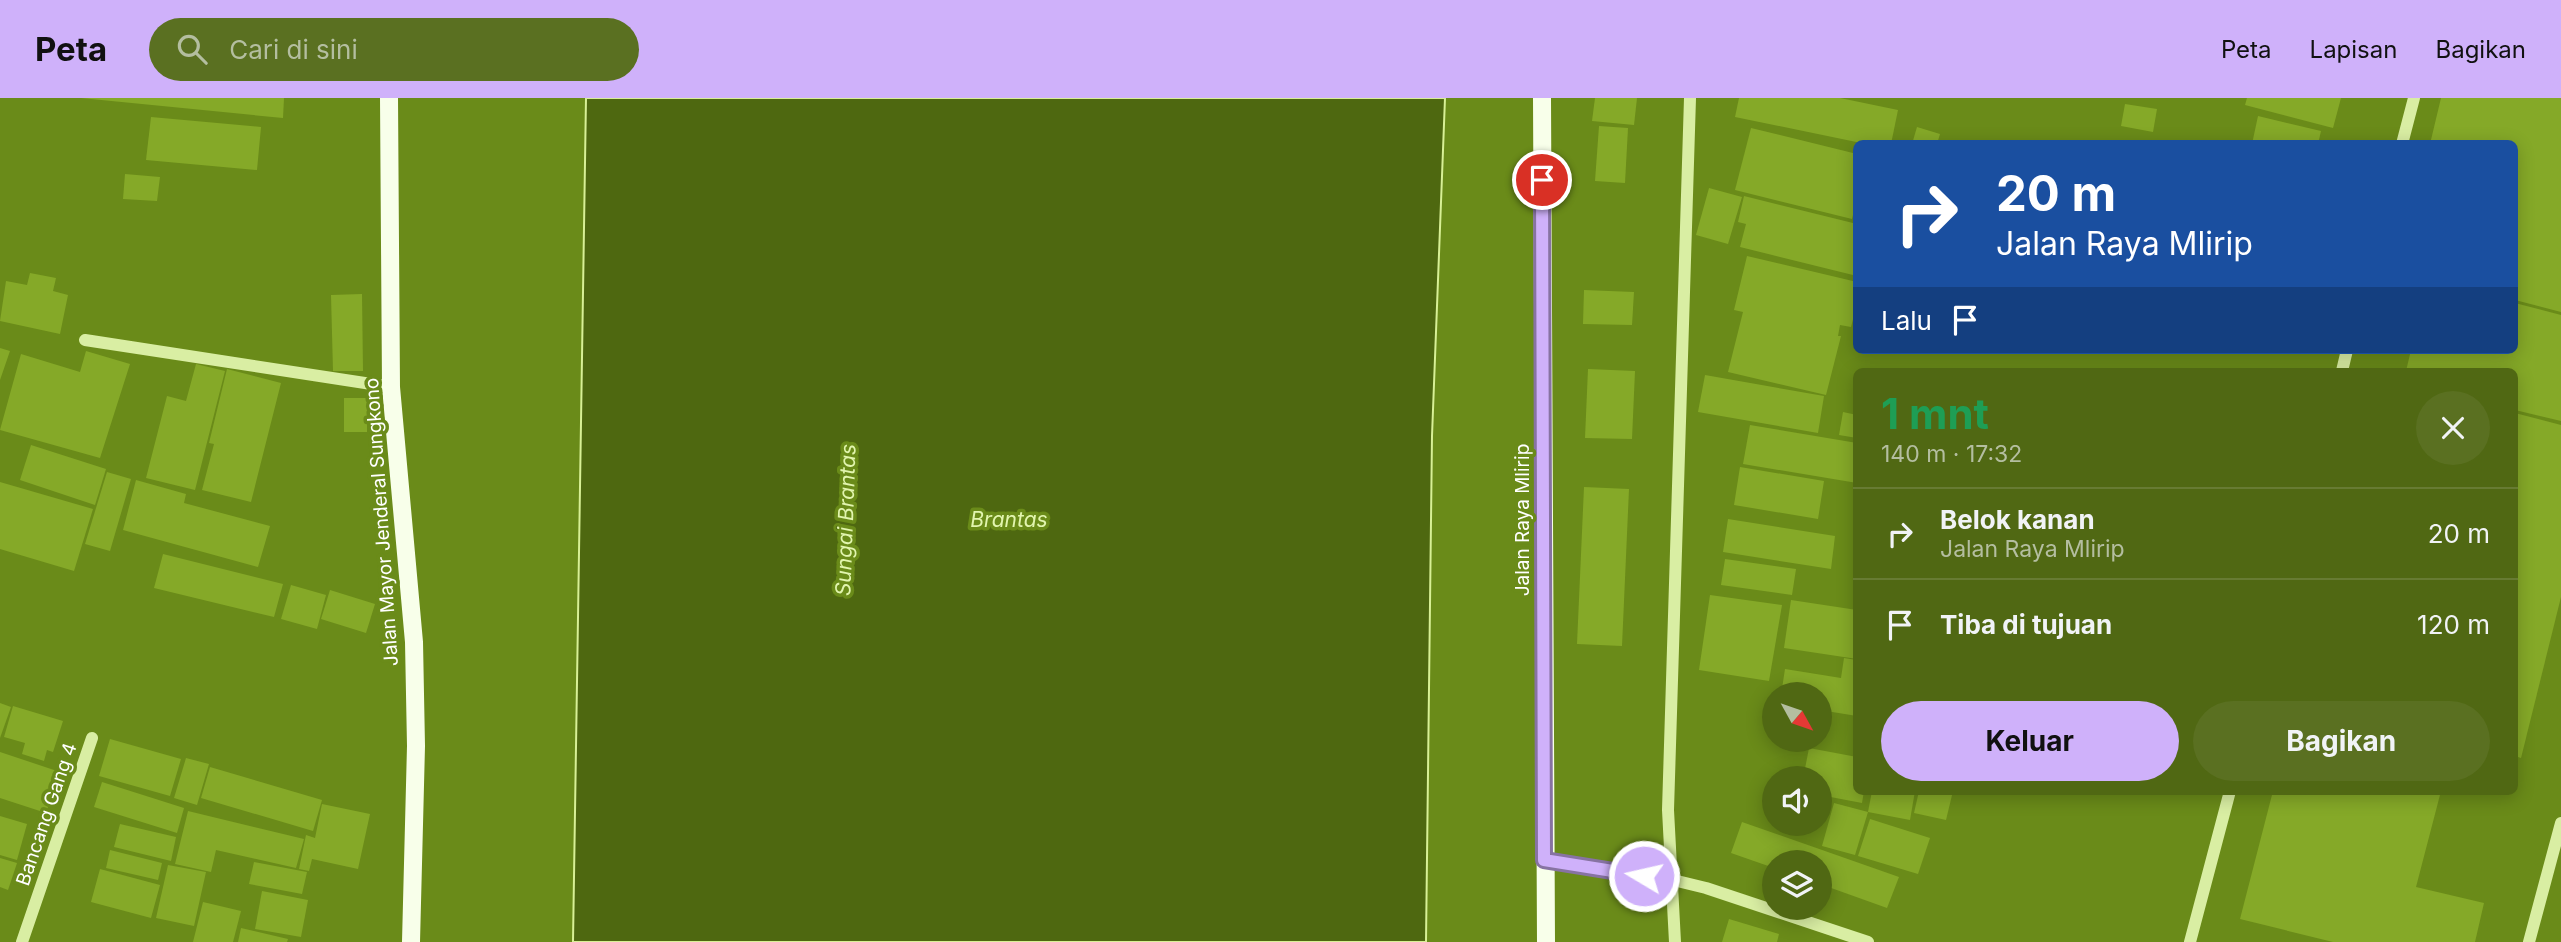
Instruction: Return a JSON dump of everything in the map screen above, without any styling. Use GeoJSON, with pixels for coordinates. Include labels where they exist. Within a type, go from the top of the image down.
{"type":"FeatureCollection","features":[{"type":"Feature","properties":{"kind":"main road","name":"Jalan Mayor Jenderal Sungkono"},"geometry":{"type":"LineString","coordinates":[[389,98],[391,387],[414,642],[416,746],[411,942]]}},
{"type":"Feature","properties":{"kind":"main road","name":"Jalan Raya Mlirip"},"geometry":{"type":"LineString","coordinates":[[1542,98],[1546,942]]}},
{"type":"Feature","properties":{"kind":"street"},"geometry":{"type":"LineString","coordinates":[[1675,942],[1669,879],[1668,810],[1690,98]]}},
{"type":"Feature","properties":{"kind":"street"},"geometry":{"type":"LineString","coordinates":[[2403,140],[2414,98]]}},
{"type":"Feature","properties":{"kind":"street"},"geometry":{"type":"LineString","coordinates":[[85,340],[391,387]]}},
{"type":"Feature","properties":{"kind":"street","name":"Bancang Gang 4"},"geometry":{"type":"LineString","coordinates":[[22,942],[92,738]]}},
{"type":"Feature","properties":{"kind":"street"},"geometry":{"type":"LineString","coordinates":[[2190,942],[2229,795]]}},
{"type":"Feature","properties":{"kind":"street"},"geometry":{"type":"LineString","coordinates":[[2529,942],[2561,823]]}},
{"type":"Feature","properties":{"kind":"street"},"geometry":{"type":"LineString","coordinates":[[1544,860],[1669,879],[1706,888],[1868,942]]}},
{"type":"Feature","properties":{"kind":"water","name":"Brantas"},"geometry":{"type":"Polygon","coordinates":[[[586,98],[1445,98],[1432,436],[1426,942],[573,942],[586,98]]]}},
{"type":"Feature","properties":{"kind":"building"},"geometry":{"type":"Polygon","coordinates":[[[81,98],[284,98],[283,118],[81,98]]]}},
{"type":"Feature","properties":{"kind":"building"},"geometry":{"type":"Polygon","coordinates":[[[1595,98],[1637,98],[1634,125],[1592,121],[1595,98]]]}},
{"type":"Feature","properties":{"kind":"building"},"geometry":{"type":"Polygon","coordinates":[[[1739,98],[1840,98],[1898,110],[1892,140],[1853,141],[1735,117],[1739,98]]]}},
{"type":"Feature","properties":{"kind":"building"},"geometry":{"type":"Polygon","coordinates":[[[2247,98],[2341,98],[2333,128],[2245,105],[2247,98]]]}},
{"type":"Feature","properties":{"kind":"building"},"geometry":{"type":"Polygon","coordinates":[[[2441,98],[2561,98],[2561,312],[2518,301],[2518,140],[2431,140],[2441,98]]]}},
{"type":"Feature","properties":{"kind":"building"},"geometry":{"type":"Polygon","coordinates":[[[2125,104],[2157,109],[2153,132],[2121,126],[2125,104]]]}},
{"type":"Feature","properties":{"kind":"building"},"geometry":{"type":"Polygon","coordinates":[[[2258,116],[2321,131],[2319,140],[2253,140],[2258,116]]]}},
{"type":"Feature","properties":{"kind":"building"},"geometry":{"type":"Polygon","coordinates":[[[151,117],[261,127],[257,170],[146,160],[151,117]]]}},
{"type":"Feature","properties":{"kind":"building"},"geometry":{"type":"Polygon","coordinates":[[[1599,126],[1628,128],[1625,183],[1595,181],[1599,126]]]}},
{"type":"Feature","properties":{"kind":"building"},"geometry":{"type":"Polygon","coordinates":[[[1917,127],[1940,134],[1938,140],[1913,140],[1917,127]]]}},
{"type":"Feature","properties":{"kind":"building"},"geometry":{"type":"Polygon","coordinates":[[[1751,128],[1853,153],[1852,219],[1735,190],[1751,128]]]}},
{"type":"Feature","properties":{"kind":"building"},"geometry":{"type":"Polygon","coordinates":[[[125,174],[160,177],[157,201],[123,199],[125,174]]]}},
{"type":"Feature","properties":{"kind":"building"},"geometry":{"type":"Polygon","coordinates":[[[1709,188],[1742,197],[1728,244],[1696,235],[1709,188]]]}},
{"type":"Feature","properties":{"kind":"building"},"geometry":{"type":"Polygon","coordinates":[[[1744,196],[1853,223],[1853,275],[1740,247],[1746,224],[1738,222],[1744,196]]]}},
{"type":"Feature","properties":{"kind":"building"},"geometry":{"type":"Polygon","coordinates":[[[1747,256],[1853,281],[1853,319],[1851,327],[1840,325],[1838,336],[1841,336],[1826,395],[1728,372],[1743,312],[1734,310],[1747,256]]]}},
{"type":"Feature","properties":{"kind":"building"},"geometry":{"type":"Polygon","coordinates":[[[30,273],[56,278],[53,291],[68,295],[60,334],[0,321],[6,281],[27,285],[30,273]]]}},
{"type":"Feature","properties":{"kind":"building"},"geometry":{"type":"Polygon","coordinates":[[[1584,290],[1634,292],[1632,325],[1583,324],[1584,290]]]}},
{"type":"Feature","properties":{"kind":"building"},"geometry":{"type":"Polygon","coordinates":[[[362,294],[363,371],[333,371],[331,295],[362,294]]]}},
{"type":"Feature","properties":{"kind":"building"},"geometry":{"type":"Polygon","coordinates":[[[2518,304],[2561,315],[2561,421],[2518,411],[2518,368],[2407,368],[2410,354],[2518,354],[2518,304]]]}},
{"type":"Feature","properties":{"kind":"building"},"geometry":{"type":"Polygon","coordinates":[[[0,348],[10,351],[0,380],[0,348]]]}},
{"type":"Feature","properties":{"kind":"building"},"geometry":{"type":"Polygon","coordinates":[[[86,351],[130,364],[100,458],[0,430],[21,354],[80,372],[86,351]]]}},
{"type":"Feature","properties":{"kind":"building"},"geometry":{"type":"Polygon","coordinates":[[[196,364],[225,371],[195,490],[146,478],[167,396],[186,401],[196,364]]]}},
{"type":"Feature","properties":{"kind":"building"},"geometry":{"type":"Polygon","coordinates":[[[227,369],[281,383],[251,502],[202,490],[214,444],[209,443],[227,369]]]}},
{"type":"Feature","properties":{"kind":"building"},"geometry":{"type":"Polygon","coordinates":[[[1588,369],[1635,371],[1632,439],[1585,438],[1588,369]]]}},
{"type":"Feature","properties":{"kind":"building"},"geometry":{"type":"Polygon","coordinates":[[[1705,375],[1824,396],[1818,433],[1698,412],[1705,375]]]}},
{"type":"Feature","properties":{"kind":"building"},"geometry":{"type":"Polygon","coordinates":[[[344,398],[367,398],[367,432],[344,432],[344,398]]]}},
{"type":"Feature","properties":{"kind":"building"},"geometry":{"type":"Polygon","coordinates":[[[1843,412],[1853,414],[1853,437],[1839,435],[1843,412]]]}},
{"type":"Feature","properties":{"kind":"building"},"geometry":{"type":"Polygon","coordinates":[[[2518,414],[2561,425],[2561,597],[2521,758],[2518,757],[2518,414]]]}},
{"type":"Feature","properties":{"kind":"building"},"geometry":{"type":"Polygon","coordinates":[[[1750,425],[1853,442],[1853,482],[1743,464],[1750,425]]]}},
{"type":"Feature","properties":{"kind":"building"},"geometry":{"type":"Polygon","coordinates":[[[31,445],[106,469],[95,505],[20,480],[31,445]]]}},
{"type":"Feature","properties":{"kind":"building"},"geometry":{"type":"Polygon","coordinates":[[[1740,467],[1824,481],[1818,519],[1734,505],[1740,467]]]}},
{"type":"Feature","properties":{"kind":"building"},"geometry":{"type":"Polygon","coordinates":[[[107,472],[131,479],[110,551],[85,544],[107,472]]]}},
{"type":"Feature","properties":{"kind":"building"},"geometry":{"type":"Polygon","coordinates":[[[136,480],[186,494],[184,503],[270,526],[258,567],[123,530],[136,480]]]}},
{"type":"Feature","properties":{"kind":"building"},"geometry":{"type":"Polygon","coordinates":[[[0,482],[93,509],[74,571],[0,549],[0,482]]]}},
{"type":"Feature","properties":{"kind":"building"},"geometry":{"type":"Polygon","coordinates":[[[1584,487],[1629,489],[1622,646],[1577,644],[1584,487]]]}},
{"type":"Feature","properties":{"kind":"building"},"geometry":{"type":"Polygon","coordinates":[[[1728,519],[1835,536],[1831,569],[1723,552],[1728,519]]]}},
{"type":"Feature","properties":{"kind":"building"},"geometry":{"type":"Polygon","coordinates":[[[163,554],[283,584],[274,617],[154,588],[163,554]]]}},
{"type":"Feature","properties":{"kind":"building"},"geometry":{"type":"Polygon","coordinates":[[[1725,559],[1796,569],[1792,595],[1721,585],[1725,559]]]}},
{"type":"Feature","properties":{"kind":"building"},"geometry":{"type":"Polygon","coordinates":[[[291,585],[326,595],[317,629],[281,619],[291,585]]]}},
{"type":"Feature","properties":{"kind":"building"},"geometry":{"type":"Polygon","coordinates":[[[330,590],[375,604],[366,633],[321,619],[330,590]]]}},
{"type":"Feature","properties":{"kind":"building"},"geometry":{"type":"Polygon","coordinates":[[[1710,595],[1782,605],[1769,681],[1699,670],[1710,595]]]}},
{"type":"Feature","properties":{"kind":"building"},"geometry":{"type":"Polygon","coordinates":[[[1791,600],[1853,609],[1853,658],[1784,648],[1791,600]]]}},
{"type":"Feature","properties":{"kind":"building"},"geometry":{"type":"Polygon","coordinates":[[[1844,658],[1853,659],[1853,715],[1832,712],[1832,682],[1783,682],[1785,669],[1841,678],[1844,658]]]}},
{"type":"Feature","properties":{"kind":"building"},"geometry":{"type":"Polygon","coordinates":[[[0,703],[11,707],[0,738],[0,703]]]}},
{"type":"Feature","properties":{"kind":"building"},"geometry":{"type":"Polygon","coordinates":[[[13,706],[63,721],[53,752],[47,750],[44,761],[22,754],[25,743],[4,737],[13,706]]]}},
{"type":"Feature","properties":{"kind":"building"},"geometry":{"type":"Polygon","coordinates":[[[110,739],[181,759],[170,796],[99,776],[110,739]]]}},
{"type":"Feature","properties":{"kind":"building"},"geometry":{"type":"Polygon","coordinates":[[[0,752],[60,772],[46,813],[0,798],[0,752]]]}},
{"type":"Feature","properties":{"kind":"building"},"geometry":{"type":"Polygon","coordinates":[[[1808,752],[1853,756],[1853,795],[1863,795],[1862,803],[1832,797],[1832,766],[1806,766],[1808,752]]]}},
{"type":"Feature","properties":{"kind":"building"},"geometry":{"type":"Polygon","coordinates":[[[186,758],[209,764],[197,805],[174,798],[186,758]]]}},
{"type":"Feature","properties":{"kind":"building"},"geometry":{"type":"Polygon","coordinates":[[[210,767],[322,800],[313,831],[201,798],[210,767]]]}},
{"type":"Feature","properties":{"kind":"building"},"geometry":{"type":"Polygon","coordinates":[[[102,782],[184,808],[177,833],[94,807],[102,782]]]}},
{"type":"Feature","properties":{"kind":"building"},"geometry":{"type":"Polygon","coordinates":[[[1871,795],[1914,795],[1910,820],[1868,812],[1871,795]]]}},
{"type":"Feature","properties":{"kind":"building"},"geometry":{"type":"Polygon","coordinates":[[[1918,795],[1952,795],[1946,820],[1914,813],[1918,795]]]}},
{"type":"Feature","properties":{"kind":"building"},"geometry":{"type":"Polygon","coordinates":[[[2272,795],[2440,795],[2416,887],[2484,903],[2475,942],[2333,942],[2240,919],[2272,795]]]}},
{"type":"Feature","properties":{"kind":"building"},"geometry":{"type":"Polygon","coordinates":[[[1834,803],[1868,812],[1855,855],[1822,846],[1825,836],[1832,836],[1834,803]]]}},
{"type":"Feature","properties":{"kind":"building"},"geometry":{"type":"Polygon","coordinates":[[[322,804],[370,814],[358,869],[312,859],[309,871],[299,869],[306,835],[315,838],[322,804]]]}},
{"type":"Feature","properties":{"kind":"building"},"geometry":{"type":"Polygon","coordinates":[[[188,811],[304,839],[296,868],[216,850],[211,872],[175,864],[188,811]]]}},
{"type":"Feature","properties":{"kind":"building"},"geometry":{"type":"Polygon","coordinates":[[[0,816],[27,824],[17,860],[0,855],[0,816]]]}},
{"type":"Feature","properties":{"kind":"building"},"geometry":{"type":"Polygon","coordinates":[[[1870,819],[1930,838],[1918,874],[1858,856],[1870,819]]]}},
{"type":"Feature","properties":{"kind":"building"},"geometry":{"type":"Polygon","coordinates":[[[1742,822],[1762,829],[1762,836],[1782,836],[1822,850],[1762,850],[1762,864],[1731,853],[1742,822]]]}},
{"type":"Feature","properties":{"kind":"building"},"geometry":{"type":"Polygon","coordinates":[[[120,824],[176,837],[171,861],[114,847],[120,824]]]}},
{"type":"Feature","properties":{"kind":"building"},"geometry":{"type":"Polygon","coordinates":[[[110,850],[162,863],[158,880],[106,868],[110,850]]]}},
{"type":"Feature","properties":{"kind":"building"},"geometry":{"type":"Polygon","coordinates":[[[1832,854],[1899,877],[1887,908],[1832,888],[1832,854]]]}},
{"type":"Feature","properties":{"kind":"building"},"geometry":{"type":"Polygon","coordinates":[[[0,858],[17,863],[8,890],[0,887],[0,858]]]}},
{"type":"Feature","properties":{"kind":"building"},"geometry":{"type":"Polygon","coordinates":[[[254,862],[307,872],[302,894],[249,884],[254,862]]]}},
{"type":"Feature","properties":{"kind":"building"},"geometry":{"type":"Polygon","coordinates":[[[168,865],[206,872],[194,926],[156,918],[168,865]]]}},
{"type":"Feature","properties":{"kind":"building"},"geometry":{"type":"Polygon","coordinates":[[[100,869],[160,885],[151,918],[91,902],[100,869]]]}},
{"type":"Feature","properties":{"kind":"building"},"geometry":{"type":"Polygon","coordinates":[[[262,891],[308,900],[301,937],[255,929],[262,891]]]}},
{"type":"Feature","properties":{"kind":"building"},"geometry":{"type":"Polygon","coordinates":[[[203,902],[241,911],[233,942],[193,942],[203,902]]]}},
{"type":"Feature","properties":{"kind":"building"},"geometry":{"type":"Polygon","coordinates":[[[1729,919],[1779,934],[1777,942],[1722,942],[1729,919]]]}},
{"type":"Feature","properties":{"kind":"building"},"geometry":{"type":"Polygon","coordinates":[[[241,928],[288,939],[287,942],[238,942],[241,928]]]}},
{"type":"Feature","properties":{"kind":"route"},"geometry":{"type":"LineString","coordinates":[[1542,180],[1544,860],[1644,876]]}},
{"type":"Feature","properties":{"kind":"water label","name":"Sungai Brantas"},"geometry":{"type":"Point","coordinates":[846,520]}}]}
